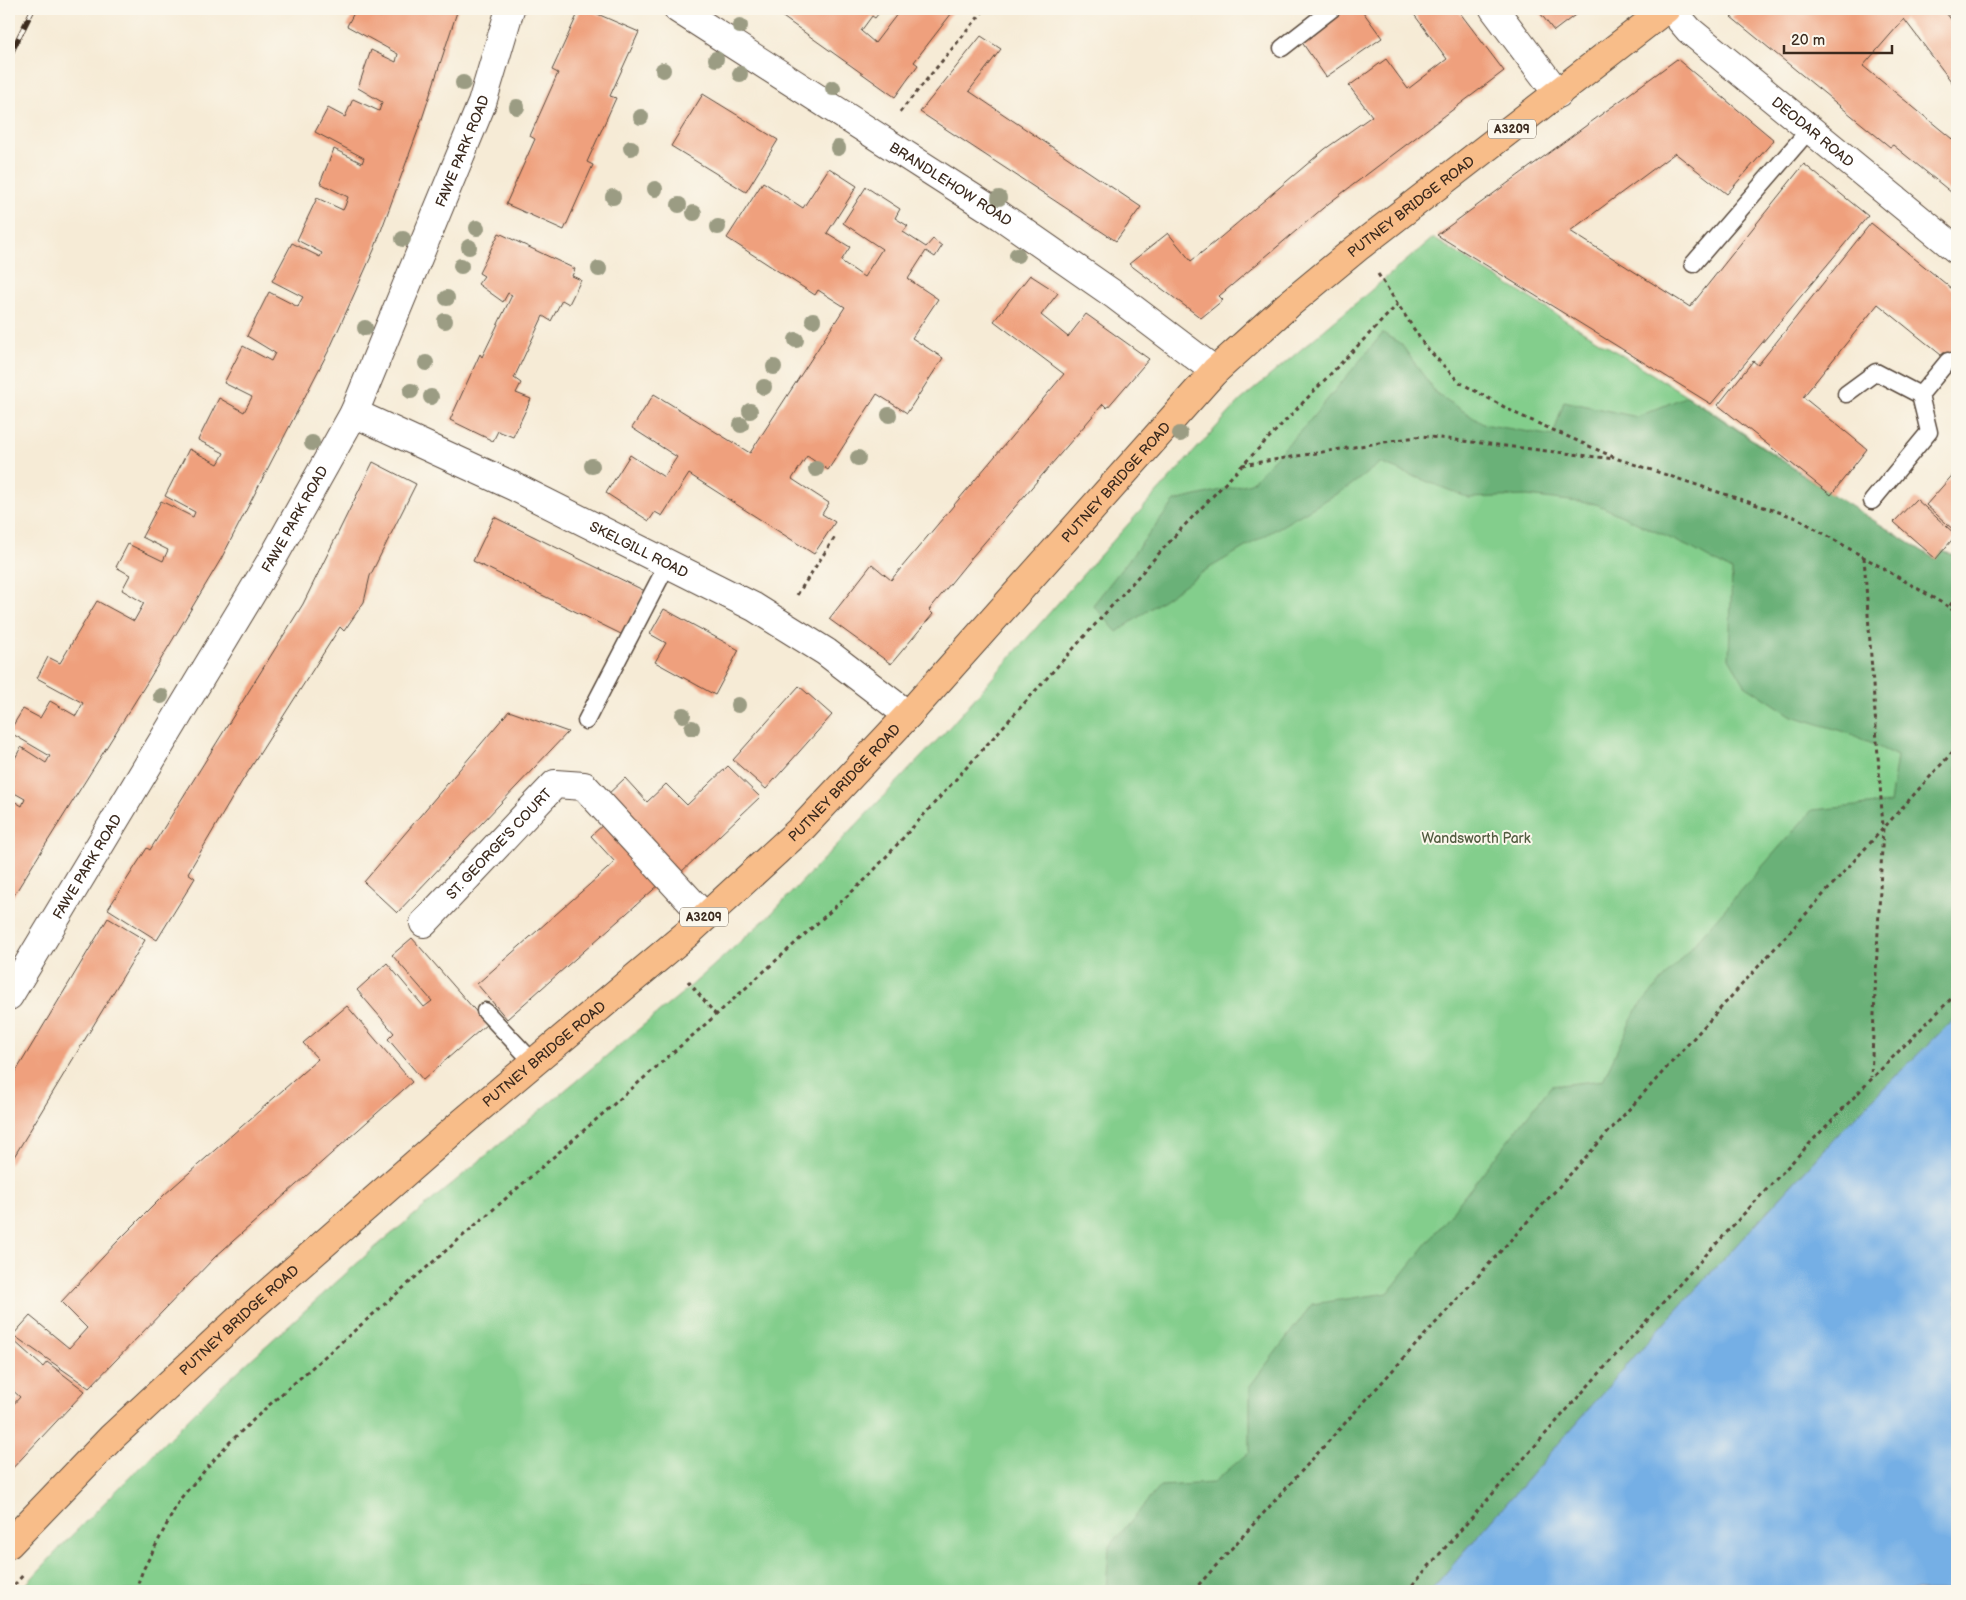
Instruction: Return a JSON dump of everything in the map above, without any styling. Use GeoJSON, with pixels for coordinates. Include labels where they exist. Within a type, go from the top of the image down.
{"type":"FeatureCollection","features":[{"type":"Feature","properties":{"kind":"main road","name":"PUTNEY BRIDGE ROAD"},"geometry":{"type":"LineString","coordinates":[[9,1544],[112,1437],[253,1306],[705,917],[802,827],[908,715],[1215,371],[1288,305],[1358,248],[1666,9]]}},
{"type":"Feature","properties":{"kind":"street","name":"FAWE PARK ROAD"},"geometry":{"type":"LineString","coordinates":[[9,996],[270,565],[354,414],[482,103],[510,9]]}},
{"type":"Feature","properties":{"kind":"street","name":"BRANDLEHOW ROAD"},"geometry":{"type":"LineString","coordinates":[[678,9],[1018,228],[1116,296],[1215,371]]}},
{"type":"Feature","properties":{"kind":"street"},"geometry":{"type":"LineString","coordinates":[[1494,9],[1558,94]]}},
{"type":"Feature","properties":{"kind":"street","name":"DEODAR ROAD"},"geometry":{"type":"LineString","coordinates":[[1671,9],[1689,30],[1957,250]]}},
{"type":"Feature","properties":{"kind":"street","name":"SKELGILL ROAD"},"geometry":{"type":"LineString","coordinates":[[354,414],[513,486],[668,562],[778,622],[826,652],[908,715]]}},
{"type":"Feature","properties":{"kind":"street","name":"ST. GEORGE'S COURT"},"geometry":{"type":"LineString","coordinates":[[424,923],[555,784],[584,786],[705,917]]}},
{"type":"Feature","properties":{"kind":"lane"},"geometry":{"type":"LineString","coordinates":[[1282,48],[1332,9]]}},
{"type":"Feature","properties":{"kind":"lane"},"geometry":{"type":"LineString","coordinates":[[1693,264],[1809,130]]}},
{"type":"Feature","properties":{"kind":"lane"},"geometry":{"type":"LineString","coordinates":[[1920,395],[1948,361]]}},
{"type":"Feature","properties":{"kind":"lane"},"geometry":{"type":"LineString","coordinates":[[1846,394],[1876,372],[1920,395],[1929,432],[1872,501]]}},
{"type":"Feature","properties":{"kind":"lane"},"geometry":{"type":"LineString","coordinates":[[586,721],[668,562]]}},
{"type":"Feature","properties":{"kind":"lane"},"geometry":{"type":"LineString","coordinates":[[485,1011],[534,1063]]}},
{"type":"Feature","properties":{"kind":"path"},"geometry":{"type":"LineString","coordinates":[[883,140],[901,112],[985,9]]}},
{"type":"Feature","properties":{"kind":"path"},"geometry":{"type":"LineString","coordinates":[[1358,248],[1425,346],[1459,382],[1517,414],[1618,459],[1797,518],[1864,556],[1949,607],[1957,614]]}},
{"type":"Feature","properties":{"kind":"path"},"geometry":{"type":"LineString","coordinates":[[135,1591],[143,1570],[180,1499],[226,1445],[276,1399],[716,1015],[867,878],[1181,528],[1398,304]]}},
{"type":"Feature","properties":{"kind":"path"},"geometry":{"type":"LineString","coordinates":[[1241,466],[1422,436],[1618,459]]}},
{"type":"Feature","properties":{"kind":"path"},"geometry":{"type":"LineString","coordinates":[[778,622],[835,537]]}},
{"type":"Feature","properties":{"kind":"path"},"geometry":{"type":"LineString","coordinates":[[1864,556],[1882,827],[1871,1077]]}},
{"type":"Feature","properties":{"kind":"path"},"geometry":{"type":"LineString","coordinates":[[1949,607],[1957,596]]}},
{"type":"Feature","properties":{"kind":"path"},"geometry":{"type":"LineString","coordinates":[[1193,1591],[1882,827],[1957,747]]}},
{"type":"Feature","properties":{"kind":"path"},"geometry":{"type":"LineString","coordinates":[[688,981],[716,1015]]}},
{"type":"Feature","properties":{"kind":"path"},"geometry":{"type":"LineString","coordinates":[[1407,1591],[1639,1328],[1871,1077],[1957,992]]}},
{"type":"Feature","properties":{"kind":"green space","name":"Wandsworth Park"},"geometry":{"type":"Polygon","coordinates":[[[1433,238],[1710,410],[1830,493],[1935,559],[1957,557],[1957,1016],[1857,1114],[1648,1341],[1430,1591],[20,1591],[69,1538],[216,1391],[372,1250],[692,985],[771,914],[946,731],[1093,563],[1240,401],[1433,238]]]}},
{"type":"Feature","properties":{"kind":"green space"},"geometry":{"type":"Polygon","coordinates":[[[1383,333],[1401,344],[1436,393],[1483,424],[1553,436],[1564,401],[1637,417],[1687,396],[1830,493],[1935,559],[1943,551],[1957,557],[1957,1016],[1857,1114],[1648,1341],[1430,1591],[1106,1591],[1109,1547],[1160,1486],[1213,1483],[1250,1451],[1250,1386],[1312,1304],[1388,1293],[1551,1086],[1603,1080],[1636,1010],[1812,810],[1890,803],[1897,756],[1851,734],[1792,716],[1745,685],[1729,658],[1732,571],[1693,549],[1596,504],[1527,496],[1469,498],[1380,463],[1350,486],[1206,570],[1117,632],[1093,605],[1175,501],[1251,483],[1306,425],[1383,333]]]}},
{"type":"Feature","properties":{"kind":"water"},"geometry":{"type":"Polygon","coordinates":[[[1957,1016],[1957,1591],[1430,1591],[1648,1341],[1857,1114],[1957,1016]]]}},
{"type":"Feature","properties":{"kind":"building"},"geometry":{"type":"Polygon","coordinates":[[[356,9],[367,9],[381,17],[384,9],[409,9],[414,12],[416,9],[458,9],[420,125],[374,250],[330,348],[221,559],[148,681],[9,903],[9,798],[22,806],[25,799],[9,790],[9,764],[11,766],[21,747],[46,763],[50,756],[9,732],[23,709],[40,718],[50,701],[76,716],[83,703],[37,678],[48,657],[60,663],[97,601],[134,621],[144,603],[122,590],[130,575],[116,567],[128,544],[163,561],[168,550],[142,537],[161,501],[193,517],[195,512],[165,496],[189,449],[218,464],[221,459],[224,453],[198,440],[219,398],[244,412],[252,397],[224,383],[243,346],[271,361],[275,353],[247,336],[269,292],[298,307],[303,297],[272,281],[292,243],[320,257],[322,253],[297,240],[317,198],[343,210],[345,206],[348,197],[320,183],[334,149],[362,163],[364,158],[315,132],[328,108],[345,117],[353,99],[379,111],[382,102],[358,88],[371,50],[396,62],[398,54],[347,26],[356,9]]]}},
{"type":"Feature","properties":{"kind":"building"},"geometry":{"type":"Polygon","coordinates":[[[580,9],[586,9],[639,32],[610,96],[616,98],[587,162],[593,165],[564,230],[506,204],[535,139],[530,136],[558,73],[552,70],[580,9]]]}},
{"type":"Feature","properties":{"kind":"building"},"geometry":{"type":"Polygon","coordinates":[[[763,9],[780,9],[775,16],[763,9]]]}},
{"type":"Feature","properties":{"kind":"building"},"geometry":{"type":"Polygon","coordinates":[[[784,9],[827,9],[831,11],[833,9],[882,9],[875,18],[872,16],[861,31],[875,43],[901,9],[955,9],[914,62],[918,65],[895,97],[780,15],[784,9]]]}},
{"type":"Feature","properties":{"kind":"building"},"geometry":{"type":"Polygon","coordinates":[[[1347,9],[1361,9],[1382,38],[1326,77],[1301,41],[1347,9]]]}},
{"type":"Feature","properties":{"kind":"building"},"geometry":{"type":"Polygon","coordinates":[[[1410,9],[1457,9],[1504,71],[1329,203],[1219,296],[1223,300],[1201,318],[1129,264],[1168,233],[1191,261],[1215,242],[1325,149],[1372,116],[1349,86],[1386,59],[1408,89],[1447,59],[1410,9]]]}},
{"type":"Feature","properties":{"kind":"building"},"geometry":{"type":"Polygon","coordinates":[[[1537,9],[1583,9],[1554,31],[1537,9]]]}},
{"type":"Feature","properties":{"kind":"building"},"geometry":{"type":"Polygon","coordinates":[[[1743,9],[1943,9],[1957,27],[1957,89],[1904,19],[1863,66],[1957,143],[1957,197],[1893,145],[1890,147],[1731,17],[1743,9]]]}},
{"type":"Feature","properties":{"kind":"building"},"geometry":{"type":"Polygon","coordinates":[[[981,36],[1001,49],[969,91],[1141,207],[1116,241],[920,112],[981,36]]]}},
{"type":"Feature","properties":{"kind":"building"},"geometry":{"type":"Polygon","coordinates":[[[1677,59],[1774,140],[1727,194],[1675,153],[1570,231],[1690,307],[1804,164],[1868,216],[1711,404],[1437,235],[1677,59]]]}},
{"type":"Feature","properties":{"kind":"building"},"geometry":{"type":"Polygon","coordinates":[[[703,94],[778,140],[746,192],[671,146],[703,94]]]}},
{"type":"Feature","properties":{"kind":"building"},"geometry":{"type":"Polygon","coordinates":[[[829,168],[857,186],[827,233],[850,247],[841,261],[864,277],[882,249],[843,223],[866,187],[900,209],[895,218],[908,226],[903,232],[926,247],[933,239],[942,246],[935,257],[926,251],[908,279],[938,299],[912,338],[943,358],[907,413],[877,394],[828,470],[807,456],[792,479],[829,503],[822,514],[835,522],[814,554],[689,474],[662,516],[655,512],[649,521],[606,493],[630,455],[664,477],[677,457],[632,428],[654,394],[750,453],[845,307],[818,290],[815,295],[727,238],[763,182],[803,208],[829,168]]]}},
{"type":"Feature","properties":{"kind":"building"},"geometry":{"type":"Polygon","coordinates":[[[1871,223],[1957,293],[1957,368],[1878,304],[1803,397],[1867,449],[1831,495],[1718,405],[1753,361],[1758,365],[1871,223]]]}},
{"type":"Feature","properties":{"kind":"building"},"geometry":{"type":"Polygon","coordinates":[[[499,233],[575,269],[572,276],[581,280],[569,304],[562,300],[551,321],[543,316],[514,378],[521,383],[516,393],[531,399],[513,437],[498,431],[493,441],[450,420],[480,354],[482,357],[512,295],[508,293],[503,302],[478,284],[484,276],[479,273],[499,233]]]}},
{"type":"Feature","properties":{"kind":"building"},"geometry":{"type":"Polygon","coordinates":[[[1030,275],[1058,293],[1041,315],[1068,337],[1086,314],[1149,359],[1107,408],[1103,404],[972,557],[929,610],[933,614],[891,664],[829,619],[872,564],[891,580],[1064,374],[994,321],[1030,275]]]}},
{"type":"Feature","properties":{"kind":"building"},"geometry":{"type":"Polygon","coordinates":[[[373,462],[416,484],[370,576],[364,602],[344,631],[340,627],[241,783],[188,873],[195,878],[157,940],[108,909],[147,848],[150,850],[303,604],[373,462]]]}},
{"type":"Feature","properties":{"kind":"building"},"geometry":{"type":"Polygon","coordinates":[[[1957,470],[1957,533],[1926,505],[1957,470]]]}},
{"type":"Feature","properties":{"kind":"building"},"geometry":{"type":"Polygon","coordinates":[[[1916,499],[1956,535],[1936,559],[1894,522],[1916,499]]]}},
{"type":"Feature","properties":{"kind":"building"},"geometry":{"type":"Polygon","coordinates":[[[494,517],[645,591],[623,635],[473,561],[494,517]]]}},
{"type":"Feature","properties":{"kind":"building"},"geometry":{"type":"Polygon","coordinates":[[[664,609],[739,650],[715,695],[655,662],[666,643],[650,634],[664,609]]]}},
{"type":"Feature","properties":{"kind":"building"},"geometry":{"type":"Polygon","coordinates":[[[799,686],[832,715],[766,789],[733,760],[799,686]]]}},
{"type":"Feature","properties":{"kind":"building"},"geometry":{"type":"Polygon","coordinates":[[[509,711],[568,732],[397,913],[364,882],[509,711]]]}},
{"type":"Feature","properties":{"kind":"building"},"geometry":{"type":"Polygon","coordinates":[[[728,766],[760,797],[678,875],[605,797],[625,778],[647,802],[666,784],[687,805],[728,766]]]}},
{"type":"Feature","properties":{"kind":"building"},"geometry":{"type":"Polygon","coordinates":[[[607,821],[661,883],[507,1019],[477,984],[615,862],[591,836],[607,821]]]}},
{"type":"Feature","properties":{"kind":"building"},"geometry":{"type":"Polygon","coordinates":[[[108,918],[145,940],[9,1165],[9,1083],[108,918]]]}},
{"type":"Feature","properties":{"kind":"building"},"geometry":{"type":"Polygon","coordinates":[[[412,938],[487,1024],[423,1080],[388,1039],[394,1033],[357,990],[387,963],[424,1007],[432,1001],[392,955],[412,938]]]}},
{"type":"Feature","properties":{"kind":"building"},"geometry":{"type":"Polygon","coordinates":[[[347,1006],[412,1082],[215,1257],[89,1388],[13,1335],[30,1316],[69,1348],[87,1328],[61,1302],[164,1195],[318,1059],[303,1043],[347,1006]]]}},
{"type":"Feature","properties":{"kind":"building"},"geometry":{"type":"Polygon","coordinates":[[[12,1339],[43,1367],[47,1362],[85,1391],[9,1472],[9,1405],[11,1407],[20,1397],[9,1387],[9,1343],[12,1339]]]}},
{"type":"Feature","properties":{"kind":"railway"},"geometry":{"type":"LineString","coordinates":[[9,57],[33,9]]}}]}
